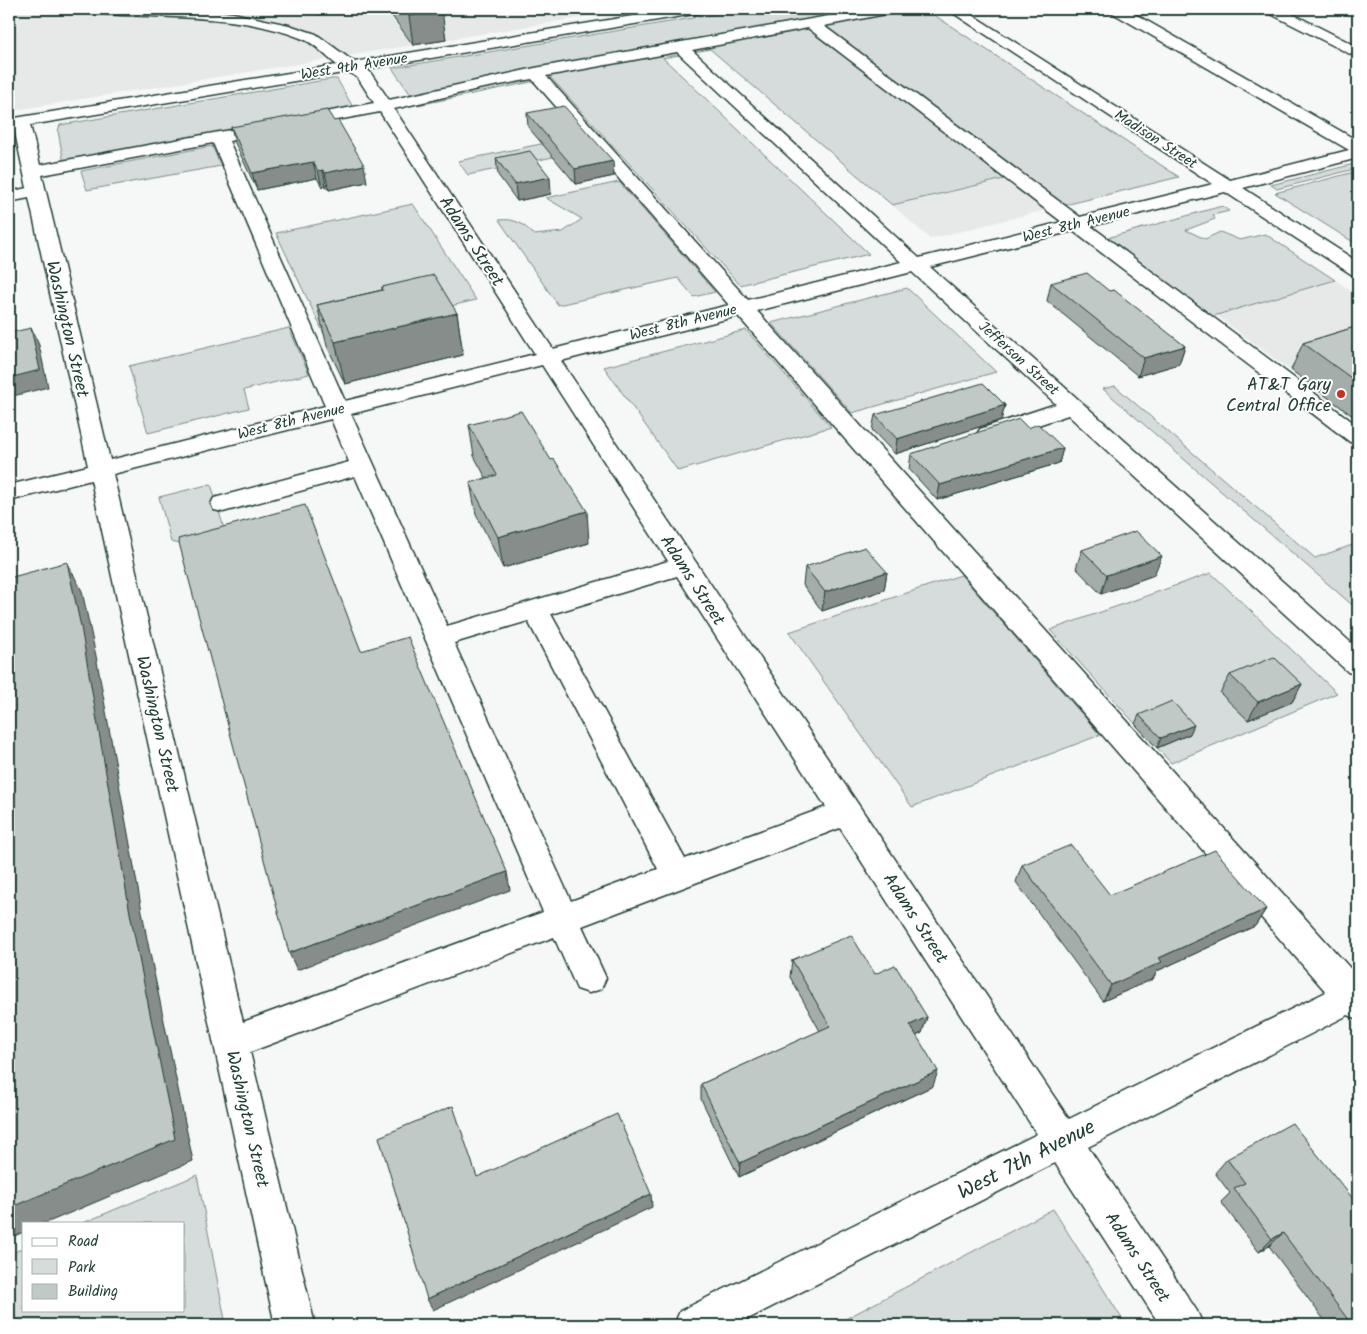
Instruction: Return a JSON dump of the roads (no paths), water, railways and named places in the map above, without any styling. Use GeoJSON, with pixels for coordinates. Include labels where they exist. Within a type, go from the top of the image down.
{"type":"FeatureCollection","features":[{"type":"Feature","properties":{"kind":"street","name":"Adams Street"},"geometry":{"type":"LineString","coordinates":[[90,9],[140,13],[205,14],[233,17],[284,28],[311,37],[364,75],[1183,1325]]}},
{"type":"Feature","properties":{"kind":"street","name":"West 9th Avenue"},"geometry":{"type":"LineString","coordinates":[[15,123],[700,9]]}},
{"type":"Feature","properties":{"kind":"street"},"geometry":{"type":"LineString","coordinates":[[275,127],[385,106],[478,84],[535,73],[891,9]]}},
{"type":"Feature","properties":{"kind":"street","name":"Madison Street"},"geometry":{"type":"LineString","coordinates":[[954,9],[1358,270]]}},
{"type":"Feature","properties":{"kind":"street"},"geometry":{"type":"LineString","coordinates":[[1116,9],[1358,148]]}},
{"type":"Feature","properties":{"kind":"street"},"geometry":{"type":"LineString","coordinates":[[1272,9],[1358,53]]}},
{"type":"Feature","properties":{"kind":"street"},"geometry":{"type":"LineString","coordinates":[[585,13],[598,26]]}},
{"type":"Feature","properties":{"kind":"street"},"geometry":{"type":"LineString","coordinates":[[276,14],[284,28]]}},
{"type":"Feature","properties":{"kind":"street"},"geometry":{"type":"LineString","coordinates":[[812,24],[1358,437]]}},
{"type":"Feature","properties":{"kind":"street","name":"Jefferson Street"},"geometry":{"type":"LineString","coordinates":[[681,48],[916,265],[1358,665]]}},
{"type":"Feature","properties":{"kind":"street"},"geometry":{"type":"LineString","coordinates":[[535,73],[743,308],[893,465],[1356,997]]}},
{"type":"Feature","properties":{"kind":"street","name":"Washington Street"},"geometry":{"type":"LineString","coordinates":[[15,123],[100,470],[294,1325]]}},
{"type":"Feature","properties":{"kind":"street"},"geometry":{"type":"LineString","coordinates":[[9,197],[28,182],[256,130]]}},
{"type":"Feature","properties":{"kind":"street"},"geometry":{"type":"LineString","coordinates":[[219,138],[589,978]]}},
{"type":"Feature","properties":{"kind":"street","name":"West 8th Avenue"},"geometry":{"type":"LineString","coordinates":[[9,493],[1358,153]]}},
{"type":"Feature","properties":{"kind":"street"},"geometry":{"type":"LineString","coordinates":[[965,441],[1072,406]]}},
{"type":"Feature","properties":{"kind":"street"},"geometry":{"type":"LineString","coordinates":[[223,504],[362,466]]}},
{"type":"Feature","properties":{"kind":"street"},"geometry":{"type":"LineString","coordinates":[[439,638],[684,565]]}},
{"type":"Feature","properties":{"kind":"street"},"geometry":{"type":"LineString","coordinates":[[535,609],[678,876]]}},
{"type":"Feature","properties":{"kind":"street"},"geometry":{"type":"LineString","coordinates":[[231,1043],[846,813]]}},
{"type":"Feature","properties":{"kind":"street","name":"West 7th Avenue"},"geometry":{"type":"LineString","coordinates":[[694,1325],[1356,997]]}},
{"type":"Feature","properties":{"kind":"place","name":"AT&T Gary Central Office"},"geometry":{"type":"Point","coordinates":[1341,394]}}]}
